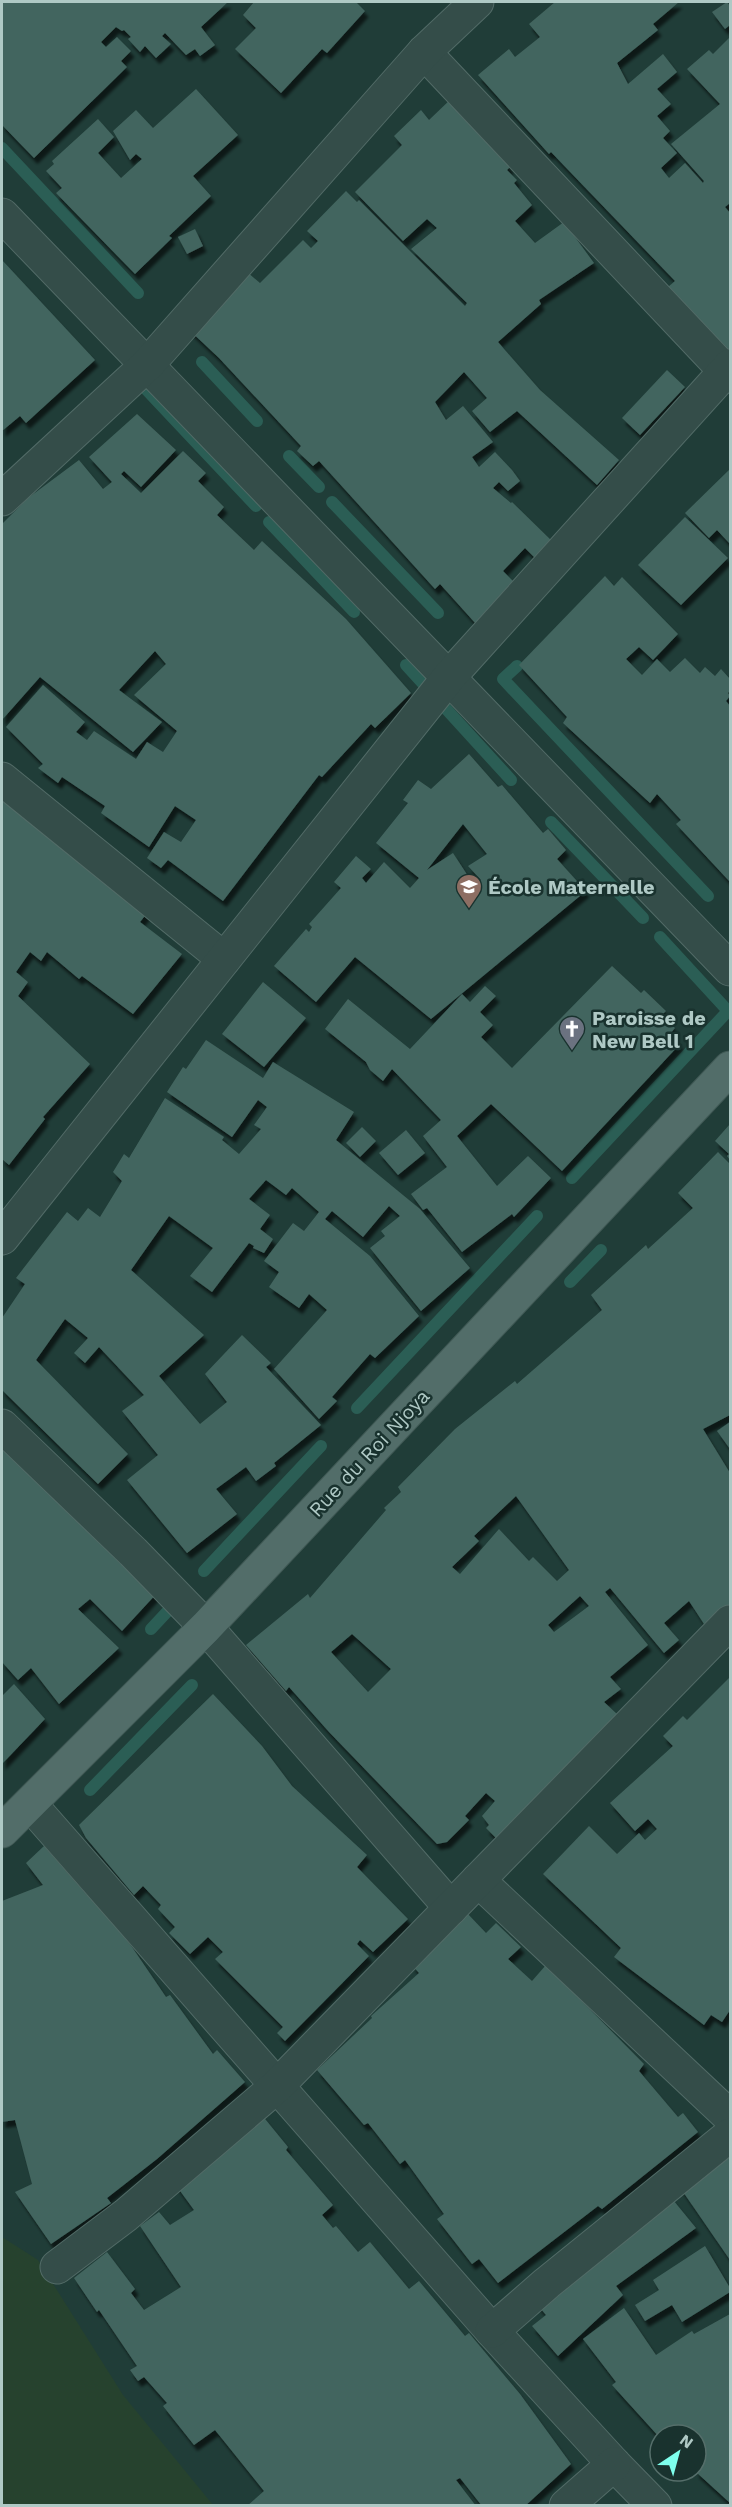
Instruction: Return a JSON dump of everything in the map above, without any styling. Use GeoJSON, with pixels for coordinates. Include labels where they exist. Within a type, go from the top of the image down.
{"type":"FeatureCollection","features":[{"type":"Feature","properties":{"kind":"main road","name":"Rue du Roi Njoya"},"geometry":{"type":"LineString","coordinates":[[2,1831],[206,1627],[730,1068]]}},
{"type":"Feature","properties":{"kind":"street"},"geometry":{"type":"LineString","coordinates":[[2,499],[148,364],[424,52],[477,2]]}},
{"type":"Feature","properties":{"kind":"street"},"geometry":{"type":"LineString","coordinates":[[2,1238],[449,677],[729,371],[424,52]]}},
{"type":"Feature","properties":{"kind":"street"},"geometry":{"type":"LineString","coordinates":[[2,215],[730,969]]}},
{"type":"Feature","properties":{"kind":"street"},"geometry":{"type":"LineString","coordinates":[[2,779],[224,959]]}},
{"type":"Feature","properties":{"kind":"street"},"geometry":{"type":"LineString","coordinates":[[2,1426],[133,1552],[206,1627],[451,1908]]}},
{"type":"Feature","properties":{"kind":"street"},"geometry":{"type":"LineString","coordinates":[[57,2267],[126,2215],[277,2086],[730,1622]]}},
{"type":"Feature","properties":{"kind":"street"},"geometry":{"type":"LineString","coordinates":[[30,1804],[492,2331],[614,2464],[655,2505]]}},
{"type":"Feature","properties":{"kind":"street"},"geometry":{"type":"LineString","coordinates":[[478,1880],[730,2117]]}},
{"type":"Feature","properties":{"kind":"street"},"geometry":{"type":"LineString","coordinates":[[492,2331],[730,2135]]}},
{"type":"Feature","properties":{"kind":"street"},"geometry":{"type":"LineString","coordinates":[[566,2505],[614,2464]]}},
{"type":"Feature","properties":{"kind":"green space"},"geometry":{"type":"Polygon","coordinates":[[[2,2237],[38,2260],[123,2395],[213,2505],[2,2505],[2,2237]]]}},
{"type":"Feature","properties":{"kind":"building"},"geometry":{"type":"Polygon","coordinates":[[[2,2],[228,2],[201,27],[215,45],[200,56],[195,49],[186,55],[165,33],[162,36],[171,44],[156,58],[145,46],[140,52],[128,39],[131,37],[124,30],[116,27],[101,42],[106,47],[117,37],[131,51],[121,61],[127,67],[34,158],[2,125],[2,2]]]}},
{"type":"Feature","properties":{"kind":"building"},"geometry":{"type":"Polygon","coordinates":[[[254,2],[356,2],[365,11],[327,53],[322,49],[281,93],[235,49],[256,28],[243,15],[254,2]]]}},
{"type":"Feature","properties":{"kind":"building"},"geometry":{"type":"Polygon","coordinates":[[[555,2],[679,2],[653,24],[658,30],[617,63],[628,84],[663,54],[677,72],[657,89],[671,104],[657,116],[670,131],[663,138],[677,153],[661,168],[669,178],[685,163],[703,183],[704,181],[671,144],[720,104],[687,69],[709,50],[713,54],[730,37],[730,203],[725,207],[730,213],[730,353],[668,287],[675,281],[551,152],[549,154],[478,75],[509,49],[515,57],[540,37],[529,24],[555,2]]]}},
{"type":"Feature","properties":{"kind":"building"},"geometry":{"type":"Polygon","coordinates":[[[727,2],[730,6],[730,25],[725,29],[712,12],[727,2]]]}},
{"type":"Feature","properties":{"kind":"building"},"geometry":{"type":"Polygon","coordinates":[[[196,89],[238,135],[193,176],[211,196],[169,236],[172,238],[135,274],[56,193],[62,188],[46,171],[54,164],[52,161],[98,119],[114,137],[98,153],[121,178],[142,159],[136,154],[130,160],[113,131],[136,110],[153,128],[196,89]]]}},
{"type":"Feature","properties":{"kind":"building"},"geometry":{"type":"Polygon","coordinates":[[[452,98],[510,167],[507,170],[517,180],[514,183],[532,205],[515,221],[535,243],[564,222],[594,263],[539,300],[541,304],[498,342],[540,390],[619,460],[597,485],[517,411],[490,432],[472,411],[487,398],[464,372],[435,402],[446,420],[463,406],[493,442],[472,457],[479,467],[495,452],[520,481],[508,491],[499,482],[493,488],[512,502],[554,543],[537,560],[525,548],[503,571],[517,585],[476,624],[440,584],[435,589],[319,461],[313,466],[297,451],[301,446],[219,358],[186,327],[247,272],[260,283],[303,240],[311,248],[318,241],[307,231],[346,191],[357,202],[359,200],[465,306],[467,303],[411,249],[437,228],[427,219],[403,241],[355,192],[402,145],[394,136],[421,110],[429,120],[452,98]]]}},
{"type":"Feature","properties":{"kind":"building"},"geometry":{"type":"Polygon","coordinates":[[[195,229],[203,246],[187,254],[178,237],[195,229]]]}},
{"type":"Feature","properties":{"kind":"building"},"geometry":{"type":"Polygon","coordinates":[[[2,260],[95,360],[26,423],[20,416],[2,431],[2,260]]]}},
{"type":"Feature","properties":{"kind":"building"},"geometry":{"type":"Polygon","coordinates":[[[667,370],[685,387],[640,435],[622,418],[667,370]]]}},
{"type":"Feature","properties":{"kind":"building"},"geometry":{"type":"Polygon","coordinates":[[[137,414],[176,450],[141,487],[124,471],[121,474],[141,493],[183,451],[206,473],[198,481],[224,507],[217,515],[254,550],[262,541],[346,619],[411,693],[375,728],[371,724],[322,777],[319,775],[223,901],[168,860],[161,868],[147,858],[164,832],[181,842],[196,820],[175,806],[149,847],[101,813],[105,806],[62,777],[58,783],[38,768],[43,764],[6,727],[43,685],[85,722],[76,732],[87,740],[94,731],[136,759],[147,742],[163,752],[177,731],[134,695],[166,664],[155,651],[119,690],[162,722],[133,752],[40,677],[2,720],[2,524],[28,498],[79,460],[103,489],[112,482],[89,457],[137,414]]]}},
{"type":"Feature","properties":{"kind":"building"},"geometry":{"type":"Polygon","coordinates":[[[730,469],[730,544],[717,530],[709,538],[685,513],[730,469]]]}},
{"type":"Feature","properties":{"kind":"building"},"geometry":{"type":"Polygon","coordinates":[[[685,517],[728,558],[681,605],[638,565],[685,517]]]}},
{"type":"Feature","properties":{"kind":"building"},"geometry":{"type":"Polygon","coordinates":[[[605,576],[614,586],[622,577],[678,634],[653,660],[639,647],[626,659],[642,675],[657,659],[670,672],[685,658],[700,673],[705,667],[715,676],[721,669],[730,679],[728,693],[730,696],[726,701],[730,706],[730,882],[676,824],[681,820],[657,794],[650,803],[563,723],[567,717],[519,665],[605,576]]]}},
{"type":"Feature","properties":{"kind":"building"},"geometry":{"type":"Polygon","coordinates":[[[469,754],[498,787],[502,785],[543,833],[548,829],[566,850],[557,859],[586,891],[431,1019],[355,957],[316,1002],[274,966],[306,929],[309,932],[312,927],[309,924],[341,888],[334,882],[356,856],[371,869],[362,878],[366,883],[384,862],[410,888],[419,878],[376,843],[408,803],[403,800],[418,780],[431,789],[469,754]],[[463,824],[427,870],[453,853],[468,876],[470,874],[477,884],[481,880],[468,866],[487,854],[463,824]]]}},
{"type":"Feature","properties":{"kind":"building"},"geometry":{"type":"Polygon","coordinates":[[[2,791],[148,912],[140,922],[182,954],[133,1014],[82,976],[79,979],[47,952],[41,961],[30,952],[16,972],[28,982],[18,996],[90,1064],[43,1117],[45,1119],[9,1165],[2,1159],[2,791]]]}},
{"type":"Feature","properties":{"kind":"building"},"geometry":{"type":"Polygon","coordinates":[[[612,966],[641,993],[644,990],[666,1011],[662,1015],[675,1028],[670,1034],[680,1044],[562,1171],[491,1104],[457,1136],[497,1186],[528,1156],[551,1178],[514,1217],[512,1214],[462,1252],[427,1208],[423,1210],[411,1194],[447,1167],[423,1136],[441,1120],[392,1069],[383,1081],[370,1070],[366,1062],[325,1029],[348,999],[410,1049],[462,994],[470,1002],[485,986],[496,996],[480,1012],[493,1025],[481,1037],[512,1068],[612,966]]]}},
{"type":"Feature","properties":{"kind":"building"},"geometry":{"type":"Polygon","coordinates":[[[263,982],[306,1018],[264,1067],[222,1034],[263,982]]]}},
{"type":"Feature","properties":{"kind":"building"},"geometry":{"type":"Polygon","coordinates":[[[206,1040],[263,1078],[273,1062],[354,1112],[336,1140],[420,1209],[470,1268],[421,1311],[370,1248],[385,1236],[381,1231],[400,1216],[389,1206],[363,1237],[332,1211],[325,1219],[370,1256],[419,1316],[375,1358],[370,1354],[332,1397],[337,1401],[319,1419],[274,1369],[327,1310],[309,1294],[299,1308],[269,1287],[279,1272],[264,1261],[293,1223],[304,1231],[319,1212],[292,1188],[286,1195],[266,1180],[249,1199],[270,1215],[260,1229],[273,1239],[264,1253],[253,1248],[254,1246],[249,1243],[212,1292],[190,1276],[213,1248],[169,1216],[131,1270],[204,1335],[159,1376],[200,1424],[227,1402],[205,1374],[242,1335],[271,1363],[266,1367],[321,1425],[274,1463],[276,1466],[256,1481],[246,1467],[216,1489],[237,1514],[187,1553],[127,1480],[158,1455],[122,1411],[144,1395],[99,1347],[85,1363],[74,1353],[88,1338],[65,1319],[36,1360],[128,1454],[98,1484],[2,1390],[2,1318],[25,1284],[16,1278],[67,1212],[78,1221],[88,1208],[100,1217],[122,1181],[113,1172],[124,1154],[129,1158],[165,1098],[224,1137],[222,1140],[239,1154],[261,1129],[254,1125],[267,1107],[258,1100],[232,1137],[167,1092],[183,1067],[186,1069],[206,1040]]]}},
{"type":"Feature","properties":{"kind":"building"},"geometry":{"type":"Polygon","coordinates":[[[730,1124],[730,1160],[727,1156],[729,1154],[715,1141],[730,1124]]]}},
{"type":"Feature","properties":{"kind":"building"},"geometry":{"type":"Polygon","coordinates":[[[362,1127],[376,1141],[360,1157],[346,1143],[362,1127]]]}},
{"type":"Feature","properties":{"kind":"building"},"geometry":{"type":"Polygon","coordinates":[[[406,1130],[425,1153],[398,1175],[379,1153],[406,1130]]]}},
{"type":"Feature","properties":{"kind":"building"},"geometry":{"type":"Polygon","coordinates":[[[718,1152],[730,1164],[730,1415],[703,1429],[730,1473],[730,1605],[704,1624],[689,1601],[664,1623],[679,1640],[664,1653],[610,1588],[605,1592],[648,1645],[610,1677],[621,1689],[604,1702],[617,1714],[497,1839],[486,1828],[489,1825],[482,1816],[495,1801],[486,1793],[465,1816],[469,1820],[447,1842],[437,1844],[289,1687],[286,1691],[246,1645],[308,1594],[310,1598],[386,1510],[384,1508],[401,1492],[398,1487],[455,1429],[515,1381],[517,1384],[602,1310],[591,1295],[646,1245],[648,1249],[693,1208],[678,1193],[718,1152]],[[516,1496],[474,1536],[479,1541],[452,1567],[460,1574],[499,1529],[529,1561],[533,1557],[557,1581],[569,1570],[516,1496]],[[580,1596],[548,1625],[554,1632],[589,1606],[580,1596]],[[352,1634],[331,1652],[368,1692],[391,1669],[352,1634]]]}},
{"type":"Feature","properties":{"kind":"building"},"geometry":{"type":"Polygon","coordinates":[[[730,1422],[730,1449],[717,1431],[730,1422]]]}},
{"type":"Feature","properties":{"kind":"building"},"geometry":{"type":"Polygon","coordinates":[[[2,1434],[158,1592],[122,1631],[90,1599],[78,1609],[119,1648],[59,1704],[31,1668],[18,1680],[2,1662],[2,1434]]]}},
{"type":"Feature","properties":{"kind":"building"},"geometry":{"type":"Polygon","coordinates":[[[730,1677],[730,2010],[722,2022],[711,2015],[704,2025],[614,1957],[621,1948],[543,1874],[589,1826],[617,1854],[639,1833],[645,1840],[657,1829],[648,1819],[635,1831],[610,1803],[673,1746],[663,1736],[683,1716],[687,1720],[730,1677]]]}},
{"type":"Feature","properties":{"kind":"building"},"geometry":{"type":"Polygon","coordinates":[[[14,1684],[45,1719],[2,1764],[2,1696],[14,1684]]]}},
{"type":"Feature","properties":{"kind":"building"},"geometry":{"type":"Polygon","coordinates":[[[213,1694],[262,1746],[292,1786],[367,1855],[357,1867],[408,1919],[373,1952],[360,1940],[357,1944],[369,1956],[285,2041],[277,2033],[283,2027],[215,1959],[223,1952],[208,1937],[190,1954],[169,1933],[175,1927],[158,1909],[161,1905],[143,1886],[134,1895],[86,1838],[79,1825],[213,1694]]]}},
{"type":"Feature","properties":{"kind":"building"},"geometry":{"type":"Polygon","coordinates":[[[44,1846],[87,1895],[89,1893],[132,1947],[166,1997],[170,1995],[213,2054],[217,2050],[245,2082],[157,2159],[107,2198],[111,2203],[51,2244],[15,2192],[32,2184],[15,2120],[2,2122],[2,1901],[43,1885],[26,1863],[44,1846]]]}},
{"type":"Feature","properties":{"kind":"building"},"geometry":{"type":"Polygon","coordinates":[[[467,1913],[486,1933],[496,1923],[521,1947],[508,1959],[532,1981],[546,1965],[644,2064],[639,2071],[678,2117],[683,2113],[698,2132],[602,2209],[598,2206],[498,2283],[479,2259],[472,2264],[437,2219],[444,2214],[405,2160],[400,2164],[368,2123],[364,2125],[317,2070],[372,2018],[371,2016],[419,1973],[412,1965],[467,1913]]]}},
{"type":"Feature","properties":{"kind":"building"},"geometry":{"type":"Polygon","coordinates":[[[261,2114],[288,2147],[286,2150],[333,2205],[322,2215],[333,2228],[336,2226],[358,2252],[370,2242],[409,2289],[419,2281],[465,2336],[469,2333],[520,2394],[571,2464],[525,2506],[482,2506],[460,2478],[456,2480],[476,2506],[247,2506],[264,2491],[215,2430],[194,2445],[163,2406],[167,2403],[144,2377],[138,2381],[130,2370],[137,2366],[74,2278],[107,2252],[135,2289],[131,2293],[144,2310],[181,2287],[140,2226],[159,2212],[170,2225],[194,2210],[175,2184],[261,2114]]]}},
{"type":"Feature","properties":{"kind":"building"},"geometry":{"type":"Polygon","coordinates":[[[730,2147],[730,2260],[679,2186],[730,2147]]]}},
{"type":"Feature","properties":{"kind":"building"},"geometry":{"type":"Polygon","coordinates":[[[669,2195],[696,2228],[616,2286],[623,2295],[558,2356],[532,2326],[546,2315],[535,2302],[669,2195]]]}},
{"type":"Feature","properties":{"kind":"building"},"geometry":{"type":"Polygon","coordinates":[[[705,2246],[730,2288],[730,2292],[682,2322],[672,2305],[645,2321],[635,2305],[659,2290],[653,2280],[705,2246]]]}},
{"type":"Feature","properties":{"kind":"building"},"geometry":{"type":"Polygon","coordinates":[[[624,2308],[656,2355],[692,2331],[694,2334],[730,2314],[730,2503],[708,2483],[708,2423],[648,2425],[612,2385],[616,2382],[583,2339],[624,2308]]]}},
{"type":"Feature","properties":{"kind":"waterway"},"geometry":{"type":"LineString","coordinates":[[2,148],[138,293]]}},
{"type":"Feature","properties":{"kind":"waterway"},"geometry":{"type":"LineString","coordinates":[[202,362],[257,421]]}},
{"type":"Feature","properties":{"kind":"waterway"},"geometry":{"type":"LineString","coordinates":[[141,384],[256,506]]}},
{"type":"Feature","properties":{"kind":"waterway"},"geometry":{"type":"LineString","coordinates":[[289,456],[319,487]]}},
{"type":"Feature","properties":{"kind":"waterway"},"geometry":{"type":"LineString","coordinates":[[332,502],[438,613]]}},
{"type":"Feature","properties":{"kind":"waterway"},"geometry":{"type":"LineString","coordinates":[[269,522],[354,612]]}},
{"type":"Feature","properties":{"kind":"waterway"},"geometry":{"type":"LineString","coordinates":[[406,665],[511,780]]}},
{"type":"Feature","properties":{"kind":"waterway"},"geometry":{"type":"LineString","coordinates":[[517,666],[503,679],[708,896]]}},
{"type":"Feature","properties":{"kind":"waterway"},"geometry":{"type":"LineString","coordinates":[[551,822],[643,918]]}},
{"type":"Feature","properties":{"kind":"waterway"},"geometry":{"type":"LineString","coordinates":[[572,1178],[728,1011],[660,937]]}},
{"type":"Feature","properties":{"kind":"waterway"},"geometry":{"type":"LineString","coordinates":[[357,1408],[537,1216]]}},
{"type":"Feature","properties":{"kind":"waterway"},"geometry":{"type":"LineString","coordinates":[[570,1282],[601,1250]]}},
{"type":"Feature","properties":{"kind":"waterway"},"geometry":{"type":"LineString","coordinates":[[204,1571],[321,1446]]}},
{"type":"Feature","properties":{"kind":"waterway"},"geometry":{"type":"LineString","coordinates":[[151,1629],[179,1599]]}},
{"type":"Feature","properties":{"kind":"waterway"},"geometry":{"type":"LineString","coordinates":[[90,1790],[192,1685]]}},
{"type":"Feature","properties":{"kind":"place","name":"École Maternelle"},"geometry":{"type":"Point","coordinates":[469,910]}},
{"type":"Feature","properties":{"kind":"place","name":"Paroisse de New Bell 1"},"geometry":{"type":"Point","coordinates":[572,1052]}}]}
